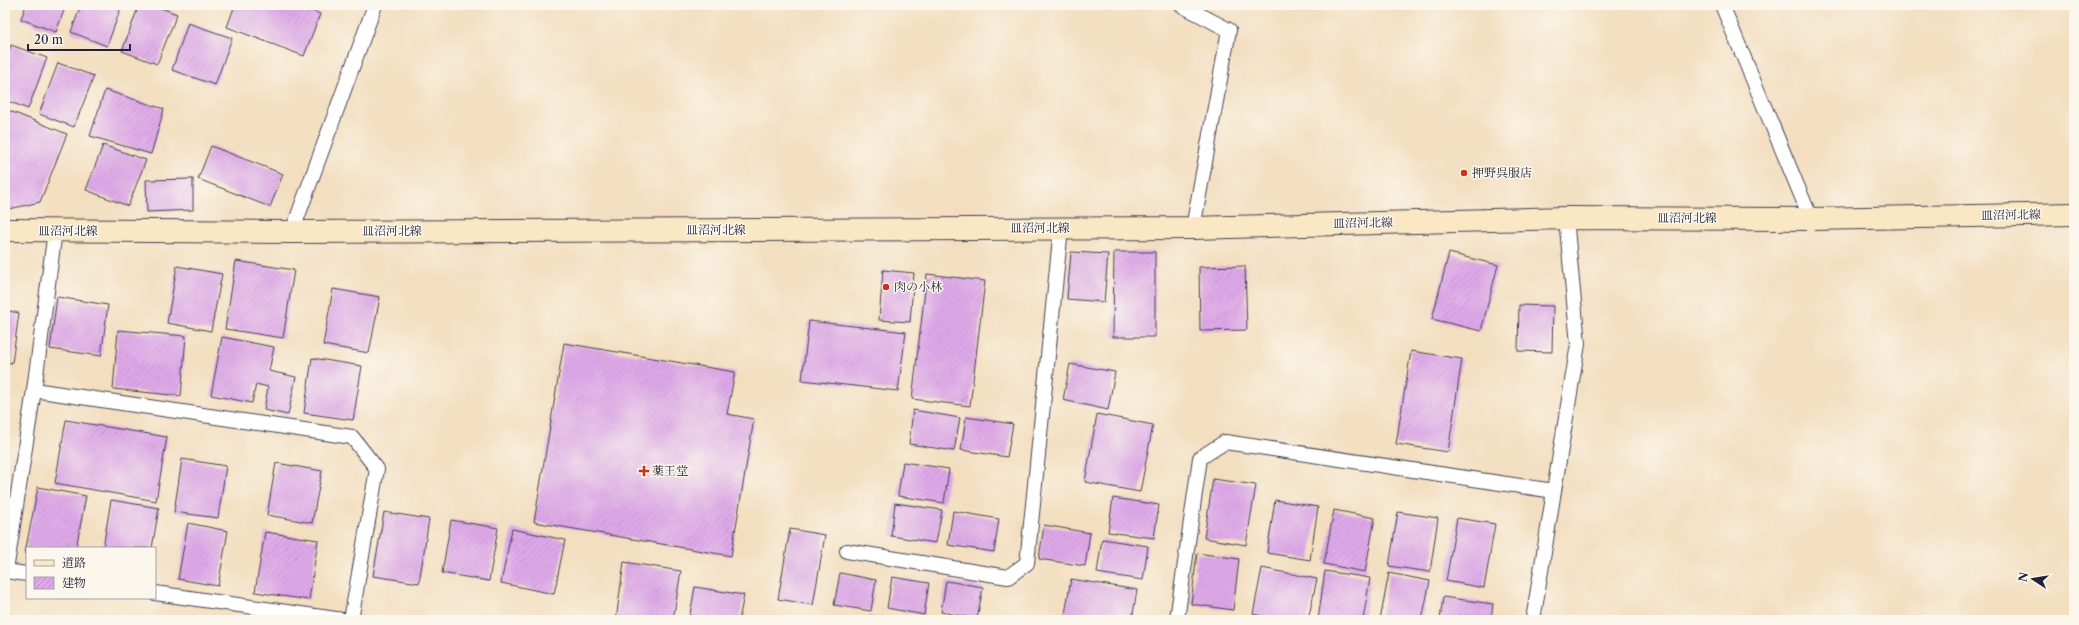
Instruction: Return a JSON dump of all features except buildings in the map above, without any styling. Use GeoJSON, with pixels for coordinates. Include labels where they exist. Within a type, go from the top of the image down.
{"type":"FeatureCollection","features":[{"type":"Feature","properties":{"kind":"main road","name":"皿沼河北線"},"geometry":{"type":"LineString","coordinates":[[5,230],[292,232],[1193,228],[1566,218],[1811,219],[2074,214]]}},
{"type":"Feature","properties":{"kind":"lane"},"geometry":{"type":"LineString","coordinates":[[292,232],[376,5]]}},
{"type":"Feature","properties":{"kind":"lane"},"geometry":{"type":"LineString","coordinates":[[1182,5],[1229,30],[1193,228]]}},
{"type":"Feature","properties":{"kind":"lane"},"geometry":{"type":"LineString","coordinates":[[1722,5],[1811,219]]}},
{"type":"Feature","properties":{"kind":"lane"},"geometry":{"type":"LineString","coordinates":[[1533,620],[1578,344],[1566,218]]}},
{"type":"Feature","properties":{"kind":"lane"},"geometry":{"type":"LineString","coordinates":[[847,551],[1008,577],[1027,563],[1061,228]]}},
{"type":"Feature","properties":{"kind":"lane"},"geometry":{"type":"LineString","coordinates":[[26,574],[5,571],[34,390],[55,231]]}},
{"type":"Feature","properties":{"kind":"lane"},"geometry":{"type":"LineString","coordinates":[[34,390],[352,437],[377,469],[351,620]]}},
{"type":"Feature","properties":{"kind":"lane"},"geometry":{"type":"LineString","coordinates":[[1178,620],[1177,618],[1200,458],[1225,442],[1554,491]]}},
{"type":"Feature","properties":{"kind":"lane"},"geometry":{"type":"LineString","coordinates":[[156,593],[343,620]]}},
{"type":"Feature","properties":{"kind":"place","name":"押野呉服店"},"geometry":{"type":"Point","coordinates":[1464,173]}},
{"type":"Feature","properties":{"kind":"place","name":"肉の小林"},"geometry":{"type":"Point","coordinates":[886,287]}},
{"type":"Feature","properties":{"kind":"place","name":"薬王堂"},"geometry":{"type":"Point","coordinates":[644,471]}}]}
